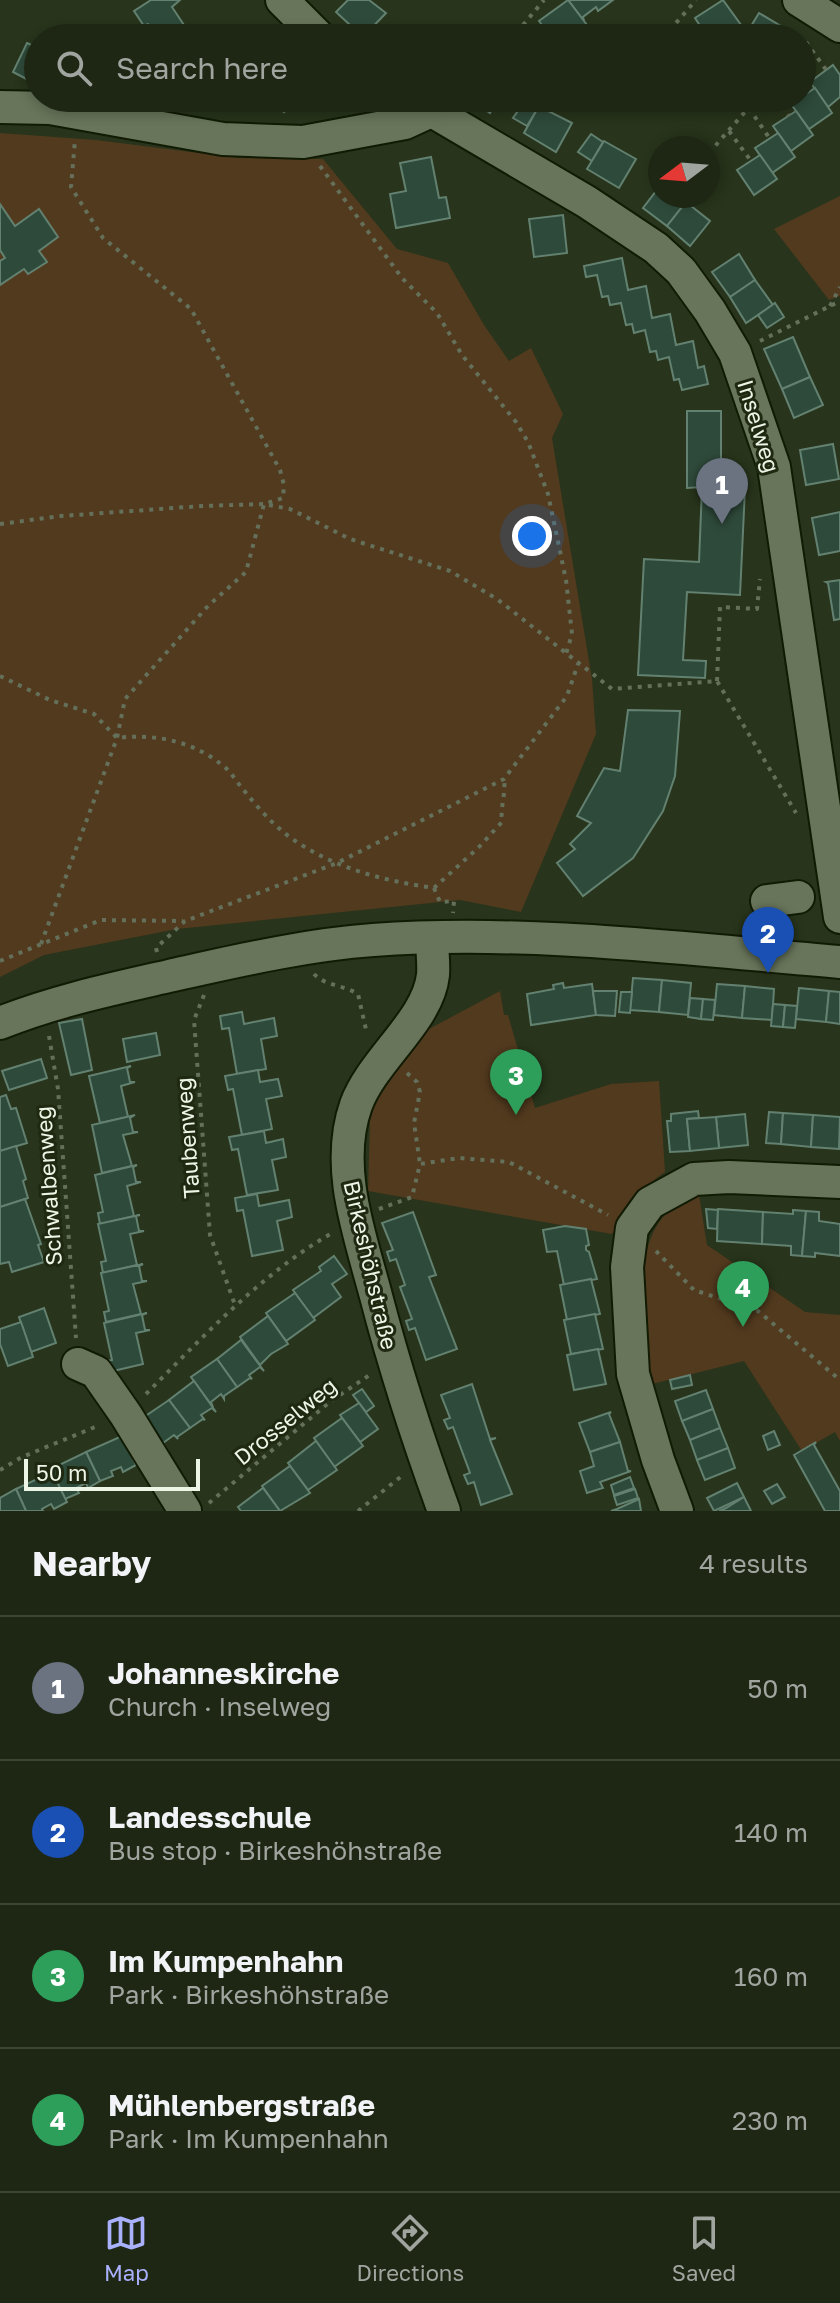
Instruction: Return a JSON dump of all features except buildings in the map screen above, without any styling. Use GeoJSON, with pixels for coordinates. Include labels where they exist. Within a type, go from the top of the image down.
{"type":"FeatureCollection","features":[{"type":"Feature","properties":{"kind":"street"},"geometry":{"type":"LineString","coordinates":[[282,0],[306,24]]}},
{"type":"Feature","properties":{"kind":"street"},"geometry":{"type":"LineString","coordinates":[[799,0],[840,26]]}},
{"type":"Feature","properties":{"kind":"street"},"geometry":{"type":"LineString","coordinates":[[0,107],[24,107]]}},
{"type":"Feature","properties":{"kind":"street"},"geometry":{"type":"LineString","coordinates":[[72,112],[223,139],[318,140],[405,123],[414,112]]}},
{"type":"Feature","properties":{"kind":"street","name":"Inselweg"},"geometry":{"type":"LineString","coordinates":[[434,112],[587,202],[656,248],[681,271],[735,353],[774,467],[840,917]]}},
{"type":"Feature","properties":{"kind":"street"},"geometry":{"type":"LineString","coordinates":[[767,901],[798,897]]}},
{"type":"Feature","properties":{"kind":"street"},"geometry":{"type":"LineString","coordinates":[[0,1023],[43,1006],[163,977],[309,948],[372,940],[482,937],[665,947],[840,962]]}},
{"type":"Feature","properties":{"kind":"street","name":"Birkeshöhstraße"},"geometry":{"type":"LineString","coordinates":[[432,938],[433,977],[416,1018],[368,1078],[355,1107],[347,1150],[349,1185],[356,1220],[393,1359],[424,1459],[444,1511]]}},
{"type":"Feature","properties":{"kind":"street"},"geometry":{"type":"LineString","coordinates":[[677,1511],[658,1460],[633,1374],[627,1267],[632,1228],[650,1203],[694,1179],[729,1177],[840,1182]]}},
{"type":"Feature","properties":{"kind":"street"},"geometry":{"type":"LineString","coordinates":[[78,1364],[96,1372],[185,1511]]}},
{"type":"Feature","properties":{"kind":"path"},"geometry":{"type":"LineString","coordinates":[[524,24],[544,0]]}},
{"type":"Feature","properties":{"kind":"path"},"geometry":{"type":"LineString","coordinates":[[675,24],[696,0]]}},
{"type":"Feature","properties":{"kind":"path"},"geometry":{"type":"LineString","coordinates":[[816,56],[827,71]]}},
{"type":"Feature","properties":{"kind":"path"},"geometry":{"type":"LineString","coordinates":[[720,141],[746,112]]}},
{"type":"Feature","properties":{"kind":"path"},"geometry":{"type":"LineString","coordinates":[[752,112],[770,139]]}},
{"type":"Feature","properties":{"kind":"path"},"geometry":{"type":"LineString","coordinates":[[786,112],[789,116]]}},
{"type":"Feature","properties":{"kind":"path"},"geometry":{"type":"LineString","coordinates":[[0,524],[61,516],[264,504],[283,498],[280,470],[191,309],[103,238],[71,187],[78,113]]}},
{"type":"Feature","properties":{"kind":"path"},"geometry":{"type":"LineString","coordinates":[[729,131],[751,161]]}},
{"type":"Feature","properties":{"kind":"path"},"geometry":{"type":"LineString","coordinates":[[318,140],[320,168],[402,278],[437,313],[462,355],[516,422],[528,442],[548,494],[566,580],[572,634],[566,654]]}},
{"type":"Feature","properties":{"kind":"path"},"geometry":{"type":"LineString","coordinates":[[830,306],[840,287]]}},
{"type":"Feature","properties":{"kind":"path"},"geometry":{"type":"LineString","coordinates":[[735,353],[840,301]]}},
{"type":"Feature","properties":{"kind":"path"},"geometry":{"type":"LineString","coordinates":[[264,504],[290,509],[350,539],[450,571],[497,599],[612,689],[717,681]]}},
{"type":"Feature","properties":{"kind":"path"},"geometry":{"type":"LineString","coordinates":[[41,944],[117,738],[125,699],[208,606],[246,572],[264,504]]}},
{"type":"Feature","properties":{"kind":"path"},"geometry":{"type":"LineString","coordinates":[[762,565],[757,609],[720,607],[717,681],[802,822]]}},
{"type":"Feature","properties":{"kind":"path"},"geometry":{"type":"LineString","coordinates":[[0,961],[101,920],[185,921],[337,863],[504,779],[567,696],[578,663]]}},
{"type":"Feature","properties":{"kind":"path"},"geometry":{"type":"LineString","coordinates":[[0,676],[50,700],[94,714],[117,738],[153,736],[195,748],[227,769],[279,828],[299,843],[337,863],[386,881],[434,888],[502,822],[500,808],[506,792],[504,779]]}},
{"type":"Feature","properties":{"kind":"path"},"geometry":{"type":"LineString","coordinates":[[163,977],[156,948],[185,921]]}},
{"type":"Feature","properties":{"kind":"path","name":"Taubenweg"},"geometry":{"type":"LineString","coordinates":[[210,967],[206,990],[194,1020],[210,1235],[235,1305],[306,1248]]}},
{"type":"Feature","properties":{"kind":"path","name":"Schwalbenweg"},"geometry":{"type":"LineString","coordinates":[[43,1006],[58,1089],[78,1364]]}},
{"type":"Feature","properties":{"kind":"path"},"geometry":{"type":"LineString","coordinates":[[356,1220],[412,1197],[420,1164],[459,1158],[509,1162],[632,1228],[694,1290],[758,1311],[840,1380]]}},
{"type":"Feature","properties":{"kind":"path","name":"Drosselweg"},"geometry":{"type":"LineString","coordinates":[[200,1511],[331,1401],[393,1359]]}},
{"type":"Feature","properties":{"kind":"path"},"geometry":{"type":"LineString","coordinates":[[358,1511],[424,1459]]}},
{"type":"Feature","properties":{"kind":"shaded area"},"geometry":{"type":"Polygon","coordinates":[[[0,133],[96,140],[239,158],[323,159],[397,249],[448,263],[509,361],[531,348],[563,414],[552,438],[592,679],[596,734],[521,912],[460,900],[177,929],[44,955],[0,977],[0,133]]]}},
{"type":"Feature","properties":{"kind":"shaded area"},"geometry":{"type":"Polygon","coordinates":[[[840,196],[840,296],[829,300],[774,229],[840,196]]]}},
{"type":"Feature","properties":{"kind":"shaded area"},"geometry":{"type":"Polygon","coordinates":[[[500,991],[504,1015],[508,1015],[535,1108],[611,1084],[659,1081],[665,1172],[635,1200],[612,1234],[368,1191],[370,1121],[377,1095],[401,1058],[429,1029],[500,991]]]}},
{"type":"Feature","properties":{"kind":"shaded area"},"geometry":{"type":"Polygon","coordinates":[[[699,1195],[707,1245],[805,1312],[840,1315],[840,1441],[835,1432],[802,1451],[744,1361],[652,1384],[643,1303],[643,1274],[648,1248],[658,1225],[674,1206],[699,1195]]]}},
{"type":"Feature","properties":{"kind":"place","name":"Johanneskirche"},"geometry":{"type":"Point","coordinates":[722,524]}},
{"type":"Feature","properties":{"kind":"place","name":"Landesschule"},"geometry":{"type":"Point","coordinates":[768,973]}},
{"type":"Feature","properties":{"kind":"place","name":"Im Kumpenhahn"},"geometry":{"type":"Point","coordinates":[516,1115]}},
{"type":"Feature","properties":{"kind":"place","name":"Mühlenbergstraße"},"geometry":{"type":"Point","coordinates":[743,1327]}}]}
